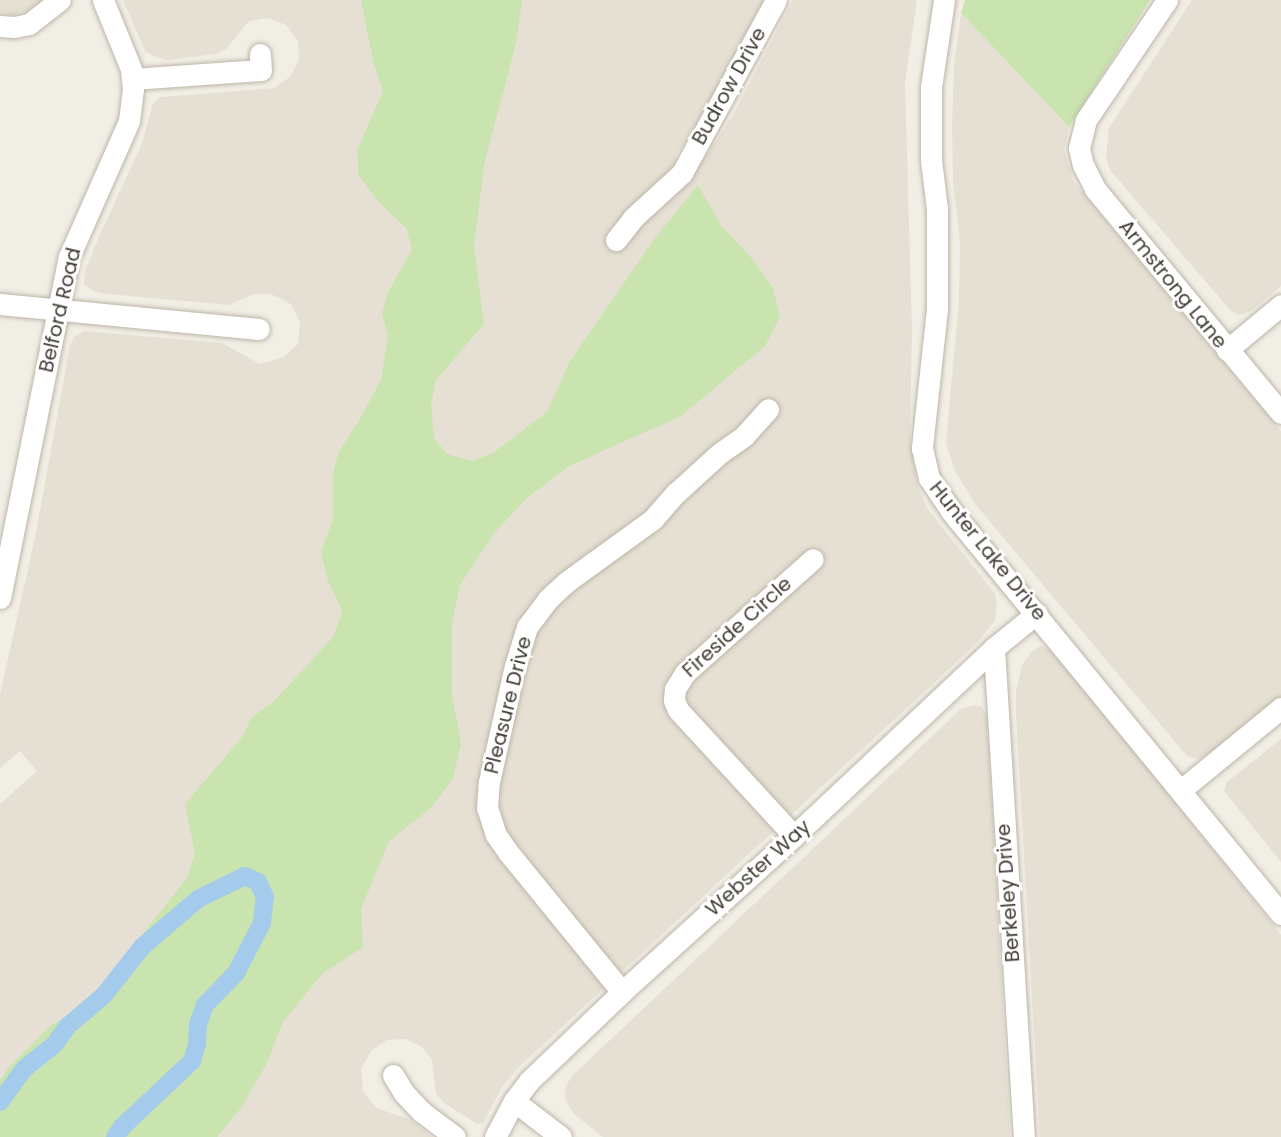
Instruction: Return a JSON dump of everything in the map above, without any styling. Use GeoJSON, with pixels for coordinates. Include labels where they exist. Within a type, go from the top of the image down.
{"type":"FeatureCollection","features":[{"type":"Feature","properties":{"kind":"street"},"geometry":{"type":"LineString","coordinates":[[0,26],[14,27],[29,24],[60,0]]}},
{"type":"Feature","properties":{"kind":"street","name":"Belford Road"},"geometry":{"type":"LineString","coordinates":[[0,597],[58,309],[77,236],[129,121],[132,80],[103,0]]}},
{"type":"Feature","properties":{"kind":"street","name":"Budrow Drive"},"geometry":{"type":"LineString","coordinates":[[616,240],[633,218],[682,173],[776,0]]}},
{"type":"Feature","properties":{"kind":"street","name":"Hunter Lake Drive"},"geometry":{"type":"LineString","coordinates":[[944,0],[931,87],[931,160],[937,208],[937,309],[922,448],[928,478],[936,491],[1281,914]]}},
{"type":"Feature","properties":{"kind":"street","name":"Armstrong Lane"},"geometry":{"type":"LineString","coordinates":[[1167,0],[1086,120],[1079,148],[1087,176],[1095,189],[1281,413]]}},
{"type":"Feature","properties":{"kind":"street"},"geometry":{"type":"LineString","coordinates":[[132,80],[261,70],[260,54]]}},
{"type":"Feature","properties":{"kind":"street"},"geometry":{"type":"LineString","coordinates":[[0,304],[259,329]]}},
{"type":"Feature","properties":{"kind":"street"},"geometry":{"type":"LineString","coordinates":[[1227,350],[1281,305]]}},
{"type":"Feature","properties":{"kind":"street","name":"Pleasure Drive"},"geometry":{"type":"LineString","coordinates":[[622,992],[508,852],[496,835],[487,808],[489,782],[514,666],[527,627],[547,600],[566,583],[653,519],[698,474],[753,427],[768,409]]}},
{"type":"Feature","properties":{"kind":"street","name":"Fireside Circle"},"geometry":{"type":"LineString","coordinates":[[794,836],[678,710],[674,700],[675,689],[685,673],[813,559]]}},
{"type":"Feature","properties":{"kind":"street","name":"Webster Way"},"geometry":{"type":"LineString","coordinates":[[495,1137],[514,1101],[530,1081],[622,992],[794,836],[994,648],[1037,613]]}},
{"type":"Feature","properties":{"kind":"street","name":"Berkeley Drive"},"geometry":{"type":"LineString","coordinates":[[994,648],[1024,1137]]}},
{"type":"Feature","properties":{"kind":"street"},"geometry":{"type":"LineString","coordinates":[[1181,790],[1281,708]]}},
{"type":"Feature","properties":{"kind":"street"},"geometry":{"type":"LineString","coordinates":[[393,1075],[404,1093],[422,1112],[455,1137]]}},
{"type":"Feature","properties":{"kind":"street"},"geometry":{"type":"LineString","coordinates":[[514,1101],[561,1137]]}},
{"type":"Feature","properties":{"kind":"shaded area"},"geometry":{"type":"Polygon","coordinates":[[[0,0],[43,0],[27,11],[12,15],[0,13],[0,0]]]}},
{"type":"Feature","properties":{"kind":"shaded area"},"geometry":{"type":"Polygon","coordinates":[[[123,0],[765,0],[696,128],[675,156],[690,175],[732,117],[793,0],[917,0],[905,83],[912,331],[910,438],[917,484],[927,508],[995,594],[997,606],[995,620],[977,643],[521,1065],[502,1087],[483,1123],[477,1124],[444,1103],[436,1094],[432,1059],[422,1047],[406,1039],[387,1040],[371,1051],[361,1069],[363,1091],[376,1108],[409,1119],[432,1137],[0,1137],[0,804],[37,771],[20,751],[0,768],[0,694],[36,533],[70,345],[75,336],[84,331],[222,343],[260,364],[284,357],[298,344],[300,322],[291,304],[271,294],[254,294],[229,305],[107,294],[93,291],[84,284],[85,271],[100,234],[141,146],[153,103],[161,97],[274,88],[290,77],[299,60],[298,41],[286,25],[268,18],[249,21],[226,49],[216,54],[168,60],[156,57],[145,51],[123,0]]]}},
{"type":"Feature","properties":{"kind":"shaded area"},"geometry":{"type":"Polygon","coordinates":[[[1192,0],[1281,0],[1281,286],[1250,312],[1239,315],[1231,311],[1111,171],[1106,159],[1109,128],[1192,0]]]}},
{"type":"Feature","properties":{"kind":"shaded area"},"geometry":{"type":"Polygon","coordinates":[[[961,13],[1069,127],[1064,150],[1074,182],[1281,431],[1281,697],[1212,753],[1199,759],[1187,756],[975,504],[955,471],[946,443],[959,300],[960,242],[953,182],[952,125],[954,66],[961,13]]]}},
{"type":"Feature","properties":{"kind":"shaded area"},"geometry":{"type":"Polygon","coordinates":[[[1041,646],[1052,651],[1116,728],[1281,935],[1281,1137],[1040,1137],[1016,692],[1022,665],[1031,652],[1041,646]]]}},
{"type":"Feature","properties":{"kind":"shaded area"},"geometry":{"type":"Polygon","coordinates":[[[974,705],[981,707],[987,715],[1010,1137],[603,1137],[574,1114],[565,1099],[566,1086],[572,1076],[962,708],[974,705]]]}},
{"type":"Feature","properties":{"kind":"shaded area"},"geometry":{"type":"Polygon","coordinates":[[[1281,739],[1281,862],[1224,791],[1227,782],[1281,739]]]}},
{"type":"Feature","properties":{"kind":"green space"},"geometry":{"type":"Polygon","coordinates":[[[361,0],[522,0],[516,43],[484,165],[474,246],[484,324],[436,380],[431,405],[434,438],[447,454],[472,461],[493,453],[547,412],[570,361],[655,238],[698,185],[722,227],[750,256],[773,288],[780,317],[765,346],[681,416],[569,466],[527,498],[495,532],[460,585],[452,623],[452,696],[461,744],[453,778],[431,808],[389,841],[361,909],[363,947],[322,974],[283,1022],[266,1065],[241,1108],[217,1137],[0,1137],[0,1080],[10,1066],[51,1025],[74,1014],[104,983],[187,878],[195,854],[185,804],[244,735],[250,719],[274,701],[334,636],[342,611],[328,581],[321,552],[333,519],[333,474],[339,451],[381,380],[388,336],[382,313],[388,293],[412,249],[407,229],[379,202],[359,176],[357,151],[383,91],[374,65],[361,0]]]}},
{"type":"Feature","properties":{"kind":"green space"},"geometry":{"type":"Polygon","coordinates":[[[965,0],[1150,0],[1069,127],[961,13],[965,0]]]}},
{"type":"Feature","properties":{"kind":"waterway"},"geometry":{"type":"LineString","coordinates":[[0,1102],[24,1069],[54,1045],[68,1026],[104,995],[143,946],[198,899],[245,876],[258,882],[265,897],[262,923],[236,973],[205,1005],[198,1024],[197,1044],[192,1061],[122,1127],[115,1137]]}}]}
